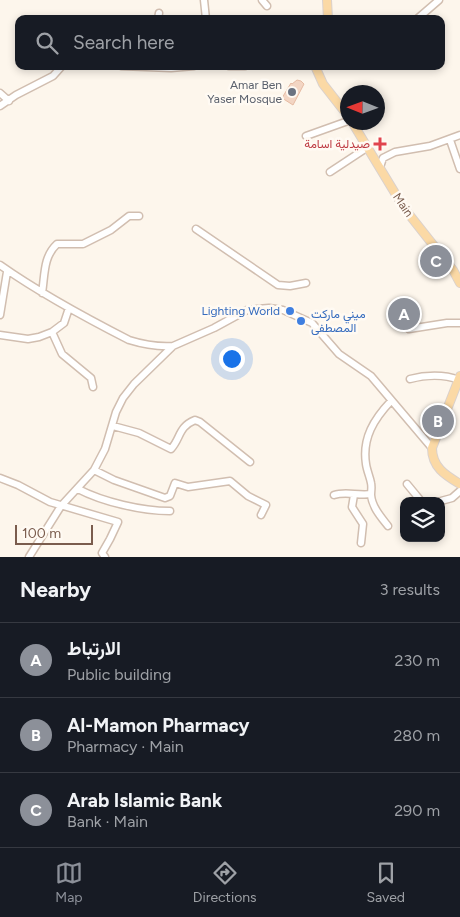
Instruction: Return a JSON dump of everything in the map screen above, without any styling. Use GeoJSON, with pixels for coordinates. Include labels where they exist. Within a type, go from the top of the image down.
{"type":"FeatureCollection","features":[{"type":"Feature","properties":{"kind":"main road"},"geometry":{"type":"LineString","coordinates":[[327,0],[328,15]]}},
{"type":"Feature","properties":{"kind":"main road"},"geometry":{"type":"LineString","coordinates":[[317,70],[323,84],[340,106]]}},
{"type":"Feature","properties":{"kind":"main road","name":"Main"},"geometry":{"type":"LineString","coordinates":[[357,130],[404,208],[453,270],[460,282]]}},
{"type":"Feature","properties":{"kind":"main road"},"geometry":{"type":"LineString","coordinates":[[459,378],[432,448],[434,462],[438,468],[460,484]]}},
{"type":"Feature","properties":{"kind":"street"},"geometry":{"type":"LineString","coordinates":[[204,0],[206,15]]}},
{"type":"Feature","properties":{"kind":"street"},"geometry":{"type":"LineString","coordinates":[[262,0],[267,6]]}},
{"type":"Feature","properties":{"kind":"street"},"geometry":{"type":"LineString","coordinates":[[422,15],[439,0]]}},
{"type":"Feature","properties":{"kind":"street"},"geometry":{"type":"LineString","coordinates":[[0,106],[53,76],[58,70]]}},
{"type":"Feature","properties":{"kind":"street"},"geometry":{"type":"LineString","coordinates":[[0,93],[9,100]]}},
{"type":"Feature","properties":{"kind":"street"},"geometry":{"type":"LineString","coordinates":[[306,136],[340,124]]}},
{"type":"Feature","properties":{"kind":"street"},"geometry":{"type":"LineString","coordinates":[[380,167],[383,158],[395,152],[430,146],[460,135]]}},
{"type":"Feature","properties":{"kind":"street"},"geometry":{"type":"LineString","coordinates":[[450,140],[460,169]]}},
{"type":"Feature","properties":{"kind":"street"},"geometry":{"type":"LineString","coordinates":[[330,172],[368,147]]}},
{"type":"Feature","properties":{"kind":"street"},"geometry":{"type":"LineString","coordinates":[[42,294],[45,261],[57,244],[83,244],[111,230],[129,216],[139,216]]}},
{"type":"Feature","properties":{"kind":"street"},"geometry":{"type":"LineString","coordinates":[[196,229],[278,285],[290,286],[306,283]]}},
{"type":"Feature","properties":{"kind":"street"},"geometry":{"type":"LineString","coordinates":[[0,265],[7,272],[68,308],[137,342],[158,347],[173,346],[214,328],[247,310],[269,308],[283,310],[312,323],[339,354],[371,376],[432,448]]}},
{"type":"Feature","properties":{"kind":"street"},"geometry":{"type":"LineString","coordinates":[[0,315],[7,272]]}},
{"type":"Feature","properties":{"kind":"street"},"geometry":{"type":"LineString","coordinates":[[0,335],[28,339],[52,332],[64,323],[68,308]]}},
{"type":"Feature","properties":{"kind":"street"},"geometry":{"type":"LineString","coordinates":[[409,329],[447,323],[460,324]]}},
{"type":"Feature","properties":{"kind":"street"},"geometry":{"type":"LineString","coordinates":[[52,332],[62,354],[91,378],[93,387]]}},
{"type":"Feature","properties":{"kind":"street"},"geometry":{"type":"LineString","coordinates":[[29,557],[61,506],[94,470],[105,449],[116,412],[123,398],[134,384],[173,346]]}},
{"type":"Feature","properties":{"kind":"street"},"geometry":{"type":"LineString","coordinates":[[410,379],[421,376],[459,378]]}},
{"type":"Feature","properties":{"kind":"street"},"geometry":{"type":"LineString","coordinates":[[388,526],[373,504],[366,463],[368,434],[378,415],[391,401]]}},
{"type":"Feature","properties":{"kind":"street"},"geometry":{"type":"LineString","coordinates":[[113,426],[139,433],[170,448],[182,428],[195,420],[250,462]]}},
{"type":"Feature","properties":{"kind":"street"},"geometry":{"type":"LineString","coordinates":[[94,470],[114,480],[165,498],[170,496],[175,483],[188,487],[230,481],[248,496],[266,505],[261,515]]}},
{"type":"Feature","properties":{"kind":"street"},"geometry":{"type":"LineString","coordinates":[[0,478],[18,485],[42,499],[118,522],[102,553],[105,557]]}},
{"type":"Feature","properties":{"kind":"street"},"geometry":{"type":"LineString","coordinates":[[407,484],[418,497]]}},
{"type":"Feature","properties":{"kind":"street"},"geometry":{"type":"LineString","coordinates":[[78,489],[93,497],[108,501],[154,511],[170,512]]}},
{"type":"Feature","properties":{"kind":"street"},"geometry":{"type":"LineString","coordinates":[[445,500],[452,498],[460,491]]}},
{"type":"Feature","properties":{"kind":"street"},"geometry":{"type":"LineString","coordinates":[[334,495],[341,493],[354,495],[371,494]]}},
{"type":"Feature","properties":{"kind":"street"},"geometry":{"type":"LineString","coordinates":[[354,495],[352,507],[363,524],[361,543]]}},
{"type":"Feature","properties":{"kind":"building","name":"Amar Ben Yaser Mosque"},"geometry":{"type":"Polygon","coordinates":[[[297,80],[304,84],[293,105],[282,98],[291,83],[297,80]]]}},
{"type":"Feature","properties":{"kind":"place","name":"Amar Ben Yaser Mosque"},"geometry":{"type":"Point","coordinates":[292,92]}},
{"type":"Feature","properties":{"kind":"place","name":"صيدلية اسامة"},"geometry":{"type":"Point","coordinates":[380,144]}},
{"type":"Feature","properties":{"kind":"place","name":"Arab Islamic Bank"},"geometry":{"type":"Point","coordinates":[436,261]}},
{"type":"Feature","properties":{"kind":"place","name":"Lighting World"},"geometry":{"type":"Point","coordinates":[290,311]}},
{"type":"Feature","properties":{"kind":"place","name":"الارتباط"},"geometry":{"type":"Point","coordinates":[404,314]}},
{"type":"Feature","properties":{"kind":"place","name":"ميني ماركت المصطفى"},"geometry":{"type":"Point","coordinates":[301,321]}},
{"type":"Feature","properties":{"kind":"place","name":"Al-Mamon Pharmacy"},"geometry":{"type":"Point","coordinates":[438,421]}}]}
